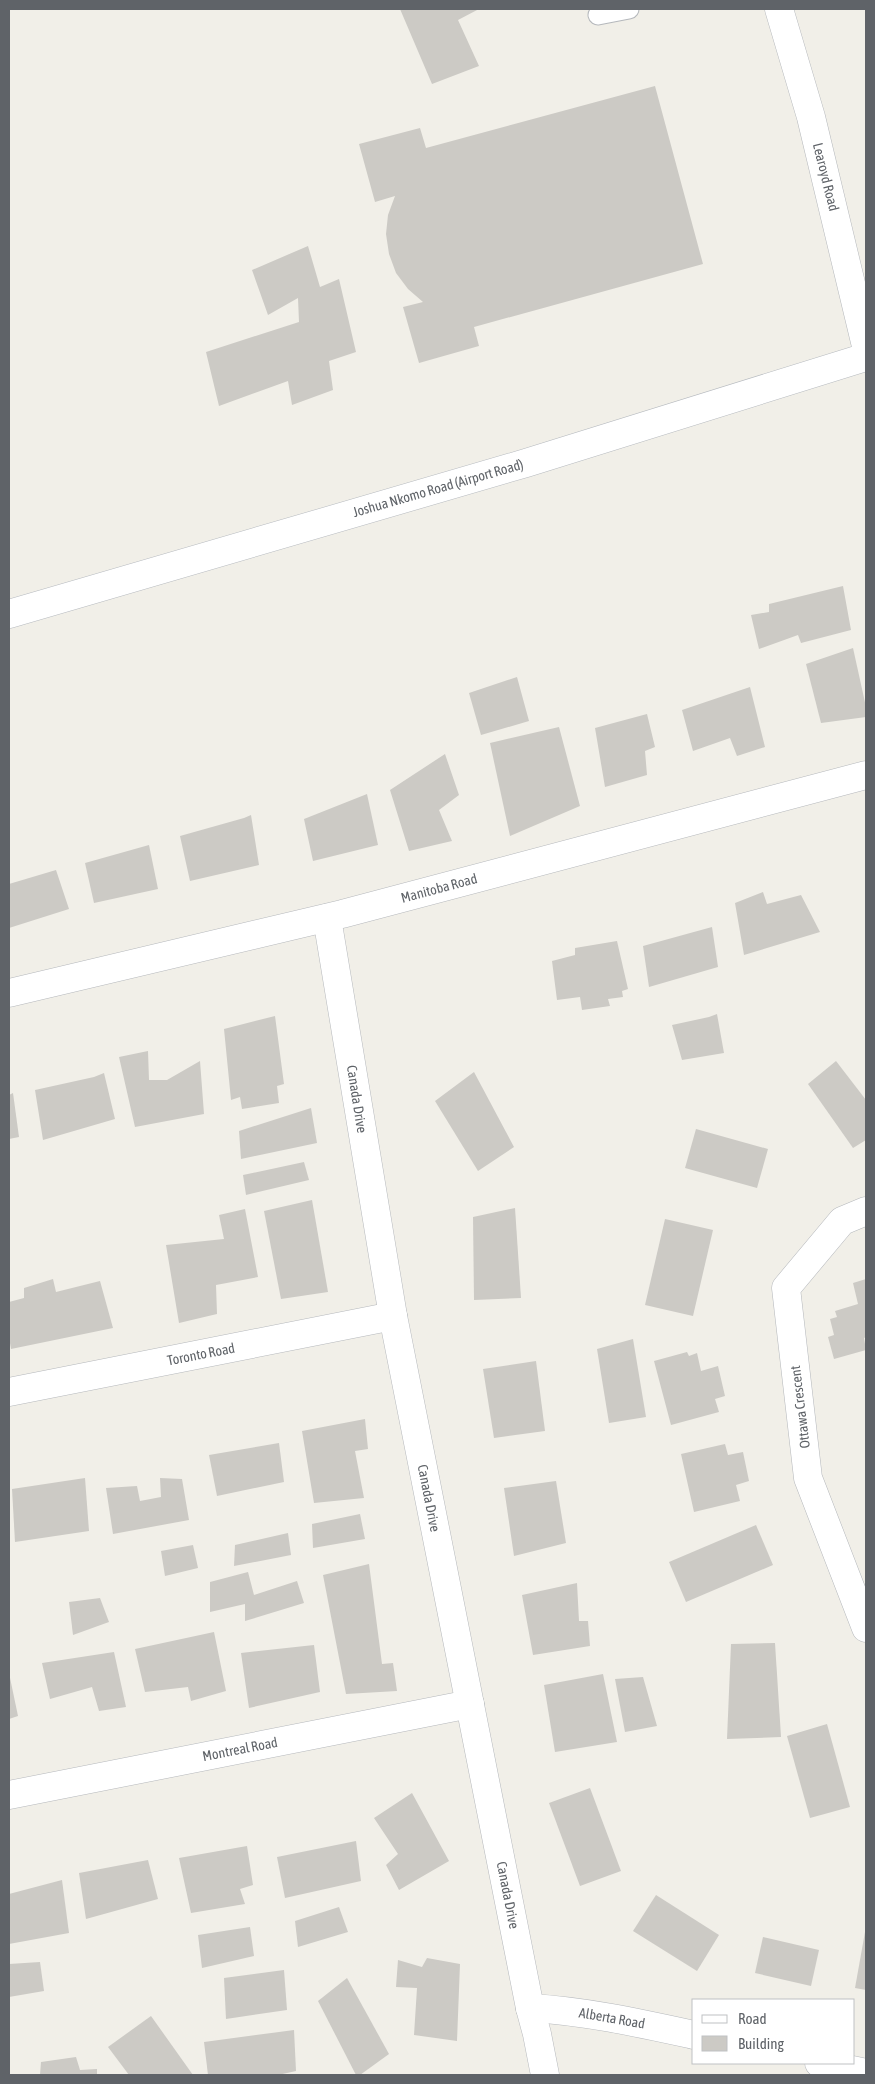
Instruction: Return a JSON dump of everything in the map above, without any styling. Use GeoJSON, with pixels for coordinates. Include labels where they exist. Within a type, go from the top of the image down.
{"type":"FeatureCollection","features":[{"type":"Feature","properties":{"kind":"street","name":"Learoyd Road"},"geometry":{"type":"LineString","coordinates":[[779,9],[811,117],[866,346]]}},
{"type":"Feature","properties":{"kind":"street","name":"Joshua Nkomo Road (Airport Road)"},"geometry":{"type":"LineString","coordinates":[[9,614],[526,463],[866,357]]}},
{"type":"Feature","properties":{"kind":"street"},"geometry":{"type":"LineString","coordinates":[[9,598],[44,603]]}},
{"type":"Feature","properties":{"kind":"street","name":"Manitoba Road"},"geometry":{"type":"LineString","coordinates":[[9,993],[327,918],[866,775]]}},
{"type":"Feature","properties":{"kind":"street","name":"Canada Drive"},"geometry":{"type":"LineString","coordinates":[[327,918],[393,1316],[530,2008],[538,2034],[545,2075]]}},
{"type":"Feature","properties":{"kind":"street","name":"Ottawa Crescent"},"geometry":{"type":"LineString","coordinates":[[866,1211],[842,1221],[786,1288],[808,1478],[866,1628]]}},
{"type":"Feature","properties":{"kind":"street","name":"Toronto Road"},"geometry":{"type":"LineString","coordinates":[[9,1392],[393,1316]]}},
{"type":"Feature","properties":{"kind":"street","name":"Montreal Road"},"geometry":{"type":"LineString","coordinates":[[9,1795],[470,1704]]}},
{"type":"Feature","properties":{"kind":"street","name":"Alberta Road"},"geometry":{"type":"LineString","coordinates":[[530,2008],[589,2014],[692,2035]]}},
{"type":"Feature","properties":{"kind":"street"},"geometry":{"type":"LineString","coordinates":[[824,2064],[866,2073]]}},
{"type":"Feature","properties":{"kind":"lane"},"geometry":{"type":"LineString","coordinates":[[598,16],[629,9]]}},
{"type":"Feature","properties":{"kind":"building"},"geometry":{"type":"Polygon","coordinates":[[[400,9],[479,9],[458,20],[479,66],[432,84],[400,9]]]}},
{"type":"Feature","properties":{"kind":"building"},"geometry":{"type":"Polygon","coordinates":[[[655,86],[703,264],[474,327],[479,346],[419,363],[403,307],[423,302],[408,289],[396,273],[389,254],[386,234],[388,215],[395,196],[375,202],[359,144],[420,128],[426,148],[655,86]]]}},
{"type":"Feature","properties":{"kind":"building"},"geometry":{"type":"Polygon","coordinates":[[[308,246],[320,287],[339,279],[356,352],[329,361],[333,390],[292,405],[288,381],[219,406],[206,352],[299,322],[298,298],[268,315],[252,270],[308,246]]]}},
{"type":"Feature","properties":{"kind":"building"},"geometry":{"type":"Polygon","coordinates":[[[843,586],[851,630],[801,643],[798,635],[759,649],[751,615],[769,612],[769,604],[843,586]]]}},
{"type":"Feature","properties":{"kind":"building"},"geometry":{"type":"Polygon","coordinates":[[[853,648],[866,707],[866,717],[821,723],[806,664],[853,648]]]}},
{"type":"Feature","properties":{"kind":"building"},"geometry":{"type":"Polygon","coordinates":[[[517,677],[529,721],[481,735],[469,693],[517,677]]]}},
{"type":"Feature","properties":{"kind":"building"},"geometry":{"type":"Polygon","coordinates":[[[750,687],[765,747],[737,756],[730,738],[693,751],[682,710],[750,687]]]}},
{"type":"Feature","properties":{"kind":"building"},"geometry":{"type":"Polygon","coordinates":[[[647,714],[655,747],[645,751],[647,775],[605,787],[595,728],[647,714]]]}},
{"type":"Feature","properties":{"kind":"building"},"geometry":{"type":"Polygon","coordinates":[[[559,727],[580,806],[510,836],[490,743],[559,727]]]}},
{"type":"Feature","properties":{"kind":"building"},"geometry":{"type":"Polygon","coordinates":[[[445,754],[459,795],[439,810],[452,841],[409,851],[390,790],[445,754]]]}},
{"type":"Feature","properties":{"kind":"building"},"geometry":{"type":"Polygon","coordinates":[[[367,794],[378,845],[313,861],[304,819],[367,794]]]}},
{"type":"Feature","properties":{"kind":"building"},"geometry":{"type":"Polygon","coordinates":[[[251,815],[259,865],[190,881],[180,836],[251,815]]]}},
{"type":"Feature","properties":{"kind":"building"},"geometry":{"type":"Polygon","coordinates":[[[149,845],[158,889],[94,903],[85,863],[149,845]]]}},
{"type":"Feature","properties":{"kind":"building"},"geometry":{"type":"Polygon","coordinates":[[[56,870],[69,909],[9,928],[9,884],[56,870]]]}},
{"type":"Feature","properties":{"kind":"building"},"geometry":{"type":"Polygon","coordinates":[[[763,892],[767,904],[801,895],[820,932],[744,955],[735,903],[763,892]]]}},
{"type":"Feature","properties":{"kind":"building"},"geometry":{"type":"Polygon","coordinates":[[[712,927],[718,967],[649,987],[643,946],[712,927]]]}},
{"type":"Feature","properties":{"kind":"building"},"geometry":{"type":"Polygon","coordinates":[[[617,941],[628,989],[622,991],[623,997],[608,999],[610,1006],[582,1010],[580,997],[557,1000],[552,961],[575,955],[575,948],[617,941]]]}},
{"type":"Feature","properties":{"kind":"building"},"geometry":{"type":"Polygon","coordinates":[[[717,1014],[724,1053],[682,1060],[672,1025],[717,1014]]]}},
{"type":"Feature","properties":{"kind":"building"},"geometry":{"type":"Polygon","coordinates":[[[275,1016],[284,1084],[277,1086],[279,1103],[242,1109],[240,1097],[231,1100],[224,1029],[275,1016]]]}},
{"type":"Feature","properties":{"kind":"building"},"geometry":{"type":"Polygon","coordinates":[[[148,1051],[149,1080],[167,1080],[200,1061],[204,1114],[135,1127],[119,1057],[148,1051]]]}},
{"type":"Feature","properties":{"kind":"building"},"geometry":{"type":"Polygon","coordinates":[[[836,1061],[866,1100],[866,1140],[853,1148],[808,1084],[836,1061]]]}},
{"type":"Feature","properties":{"kind":"building"},"geometry":{"type":"Polygon","coordinates":[[[474,1072],[514,1147],[478,1171],[435,1101],[474,1072]]]}},
{"type":"Feature","properties":{"kind":"building"},"geometry":{"type":"Polygon","coordinates":[[[104,1073],[115,1119],[43,1140],[35,1090],[104,1073]]]}},
{"type":"Feature","properties":{"kind":"building"},"geometry":{"type":"Polygon","coordinates":[[[13,1093],[19,1137],[9,1139],[9,1095],[13,1093]]]}},
{"type":"Feature","properties":{"kind":"building"},"geometry":{"type":"Polygon","coordinates":[[[311,1108],[317,1143],[241,1159],[239,1131],[311,1108]]]}},
{"type":"Feature","properties":{"kind":"building"},"geometry":{"type":"Polygon","coordinates":[[[696,1129],[768,1149],[757,1188],[685,1168],[696,1129]]]}},
{"type":"Feature","properties":{"kind":"building"},"geometry":{"type":"Polygon","coordinates":[[[304,1162],[309,1180],[246,1195],[243,1175],[304,1162]]]}},
{"type":"Feature","properties":{"kind":"building"},"geometry":{"type":"Polygon","coordinates":[[[312,1200],[328,1292],[281,1299],[264,1211],[312,1200]]]}},
{"type":"Feature","properties":{"kind":"building"},"geometry":{"type":"Polygon","coordinates":[[[515,1208],[521,1298],[474,1300],[473,1217],[515,1208]]]}},
{"type":"Feature","properties":{"kind":"building"},"geometry":{"type":"Polygon","coordinates":[[[245,1209],[258,1277],[216,1285],[217,1314],[179,1323],[166,1245],[224,1239],[219,1215],[245,1209]]]}},
{"type":"Feature","properties":{"kind":"building"},"geometry":{"type":"Polygon","coordinates":[[[665,1219],[713,1230],[693,1316],[645,1305],[665,1219]]]}},
{"type":"Feature","properties":{"kind":"building"},"geometry":{"type":"Polygon","coordinates":[[[53,1279],[56,1292],[100,1281],[113,1328],[11,1349],[9,1302],[24,1298],[24,1288],[53,1279]]]}},
{"type":"Feature","properties":{"kind":"building"},"geometry":{"type":"Polygon","coordinates":[[[866,1279],[866,1337],[864,1338],[866,1350],[834,1359],[828,1337],[834,1335],[830,1319],[837,1317],[835,1311],[858,1304],[853,1283],[866,1279]]]}},
{"type":"Feature","properties":{"kind":"building"},"geometry":{"type":"Polygon","coordinates":[[[633,1339],[646,1417],[609,1423],[597,1349],[633,1339]]]}},
{"type":"Feature","properties":{"kind":"building"},"geometry":{"type":"Polygon","coordinates":[[[687,1352],[689,1356],[697,1353],[701,1371],[718,1366],[725,1396],[715,1399],[719,1412],[671,1425],[654,1361],[687,1352]]]}},
{"type":"Feature","properties":{"kind":"building"},"geometry":{"type":"Polygon","coordinates":[[[536,1361],[545,1431],[494,1438],[483,1369],[536,1361]]]}},
{"type":"Feature","properties":{"kind":"building"},"geometry":{"type":"Polygon","coordinates":[[[365,1419],[368,1449],[355,1451],[364,1498],[314,1503],[302,1431],[365,1419]]]}},
{"type":"Feature","properties":{"kind":"building"},"geometry":{"type":"Polygon","coordinates":[[[279,1443],[284,1482],[217,1496],[209,1455],[279,1443]]]}},
{"type":"Feature","properties":{"kind":"building"},"geometry":{"type":"Polygon","coordinates":[[[725,1444],[728,1455],[743,1452],[749,1481],[736,1485],[740,1501],[694,1512],[681,1454],[725,1444]]]}},
{"type":"Feature","properties":{"kind":"building"},"geometry":{"type":"Polygon","coordinates":[[[85,1478],[89,1531],[15,1542],[12,1489],[85,1478]]]}},
{"type":"Feature","properties":{"kind":"building"},"geometry":{"type":"Polygon","coordinates":[[[160,1478],[182,1479],[189,1520],[113,1534],[106,1488],[137,1486],[140,1501],[161,1497],[160,1478]]]}},
{"type":"Feature","properties":{"kind":"building"},"geometry":{"type":"Polygon","coordinates":[[[556,1481],[566,1543],[514,1556],[504,1488],[556,1481]]]}},
{"type":"Feature","properties":{"kind":"building"},"geometry":{"type":"Polygon","coordinates":[[[360,1514],[365,1539],[313,1548],[312,1524],[360,1514]]]}},
{"type":"Feature","properties":{"kind":"building"},"geometry":{"type":"Polygon","coordinates":[[[756,1525],[773,1565],[686,1602],[669,1562],[756,1525]]]}},
{"type":"Feature","properties":{"kind":"building"},"geometry":{"type":"Polygon","coordinates":[[[288,1533],[291,1555],[234,1566],[235,1545],[288,1533]]]}},
{"type":"Feature","properties":{"kind":"building"},"geometry":{"type":"Polygon","coordinates":[[[193,1545],[198,1568],[165,1576],[161,1551],[193,1545]]]}},
{"type":"Feature","properties":{"kind":"building"},"geometry":{"type":"Polygon","coordinates":[[[369,1564],[382,1664],[393,1663],[397,1691],[346,1694],[323,1575],[369,1564]]]}},
{"type":"Feature","properties":{"kind":"building"},"geometry":{"type":"Polygon","coordinates":[[[248,1572],[254,1595],[297,1581],[304,1603],[245,1621],[245,1604],[210,1612],[210,1582],[248,1572]]]}},
{"type":"Feature","properties":{"kind":"building"},"geometry":{"type":"Polygon","coordinates":[[[577,1583],[579,1621],[588,1621],[590,1646],[533,1655],[522,1595],[577,1583]]]}},
{"type":"Feature","properties":{"kind":"building"},"geometry":{"type":"Polygon","coordinates":[[[100,1598],[109,1622],[73,1635],[69,1602],[100,1598]]]}},
{"type":"Feature","properties":{"kind":"building"},"geometry":{"type":"Polygon","coordinates":[[[214,1632],[226,1691],[191,1701],[188,1687],[145,1692],[135,1649],[214,1632]]]}},
{"type":"Feature","properties":{"kind":"building"},"geometry":{"type":"Polygon","coordinates":[[[775,1643],[781,1737],[727,1739],[731,1644],[775,1643]]]}},
{"type":"Feature","properties":{"kind":"building"},"geometry":{"type":"Polygon","coordinates":[[[314,1645],[320,1692],[249,1708],[241,1653],[314,1645]]]}},
{"type":"Feature","properties":{"kind":"building"},"geometry":{"type":"Polygon","coordinates":[[[114,1652],[126,1707],[99,1711],[92,1687],[50,1699],[42,1663],[114,1652]]]}},
{"type":"Feature","properties":{"kind":"building"},"geometry":{"type":"Polygon","coordinates":[[[9,1673],[18,1716],[9,1719],[9,1673]]]}},
{"type":"Feature","properties":{"kind":"building"},"geometry":{"type":"Polygon","coordinates":[[[603,1674],[617,1742],[555,1752],[544,1685],[603,1674]]]}},
{"type":"Feature","properties":{"kind":"building"},"geometry":{"type":"Polygon","coordinates":[[[643,1677],[657,1726],[625,1732],[615,1679],[643,1677]]]}},
{"type":"Feature","properties":{"kind":"building"},"geometry":{"type":"Polygon","coordinates":[[[827,1724],[850,1807],[810,1818],[787,1736],[827,1724]]]}},
{"type":"Feature","properties":{"kind":"building"},"geometry":{"type":"Polygon","coordinates":[[[590,1788],[621,1871],[580,1886],[549,1803],[590,1788]]]}},
{"type":"Feature","properties":{"kind":"building"},"geometry":{"type":"Polygon","coordinates":[[[412,1793],[449,1861],[399,1890],[386,1865],[398,1854],[374,1818],[412,1793]]]}},
{"type":"Feature","properties":{"kind":"building"},"geometry":{"type":"Polygon","coordinates":[[[356,1841],[361,1881],[285,1898],[277,1857],[356,1841]]]}},
{"type":"Feature","properties":{"kind":"building"},"geometry":{"type":"Polygon","coordinates":[[[247,1846],[253,1885],[240,1889],[245,1904],[191,1913],[179,1858],[247,1846]]]}},
{"type":"Feature","properties":{"kind":"building"},"geometry":{"type":"Polygon","coordinates":[[[148,1860],[158,1899],[86,1919],[79,1873],[148,1860]]]}},
{"type":"Feature","properties":{"kind":"building"},"geometry":{"type":"Polygon","coordinates":[[[62,1880],[69,1933],[9,1944],[9,1894],[62,1880]]]}},
{"type":"Feature","properties":{"kind":"building"},"geometry":{"type":"Polygon","coordinates":[[[656,1895],[719,1935],[697,1971],[633,1931],[656,1895]]]}},
{"type":"Feature","properties":{"kind":"building"},"geometry":{"type":"Polygon","coordinates":[[[339,1907],[348,1932],[298,1947],[295,1921],[339,1907]]]}},
{"type":"Feature","properties":{"kind":"building"},"geometry":{"type":"Polygon","coordinates":[[[250,1927],[254,1956],[202,1968],[198,1935],[250,1927]]]}},
{"type":"Feature","properties":{"kind":"building"},"geometry":{"type":"Polygon","coordinates":[[[866,1932],[866,1990],[855,1988],[866,1932]]]}},
{"type":"Feature","properties":{"kind":"building"},"geometry":{"type":"Polygon","coordinates":[[[763,1937],[819,1950],[811,1986],[755,1973],[763,1937]]]}},
{"type":"Feature","properties":{"kind":"building"},"geometry":{"type":"Polygon","coordinates":[[[427,1958],[460,1964],[457,2041],[414,2035],[417,1988],[396,1987],[398,1960],[422,1967],[427,1958]]]}},
{"type":"Feature","properties":{"kind":"building"},"geometry":{"type":"Polygon","coordinates":[[[40,1962],[44,1991],[9,1997],[9,1964],[40,1962]]]}},
{"type":"Feature","properties":{"kind":"building"},"geometry":{"type":"Polygon","coordinates":[[[284,1970],[287,2010],[226,2019],[224,1978],[284,1970]]]}},
{"type":"Feature","properties":{"kind":"building"},"geometry":{"type":"Polygon","coordinates":[[[347,1978],[389,2054],[360,2075],[356,2075],[318,2001],[347,1978]]]}},
{"type":"Feature","properties":{"kind":"building"},"geometry":{"type":"Polygon","coordinates":[[[151,2016],[193,2075],[129,2075],[108,2047],[151,2016]]]}},
{"type":"Feature","properties":{"kind":"building"},"geometry":{"type":"Polygon","coordinates":[[[294,2030],[296,2071],[278,2075],[208,2075],[204,2042],[294,2030]]]}},
{"type":"Feature","properties":{"kind":"building"},"geometry":{"type":"Polygon","coordinates":[[[76,2057],[80,2070],[97,2069],[97,2075],[40,2075],[41,2062],[76,2057]]]}}]}
